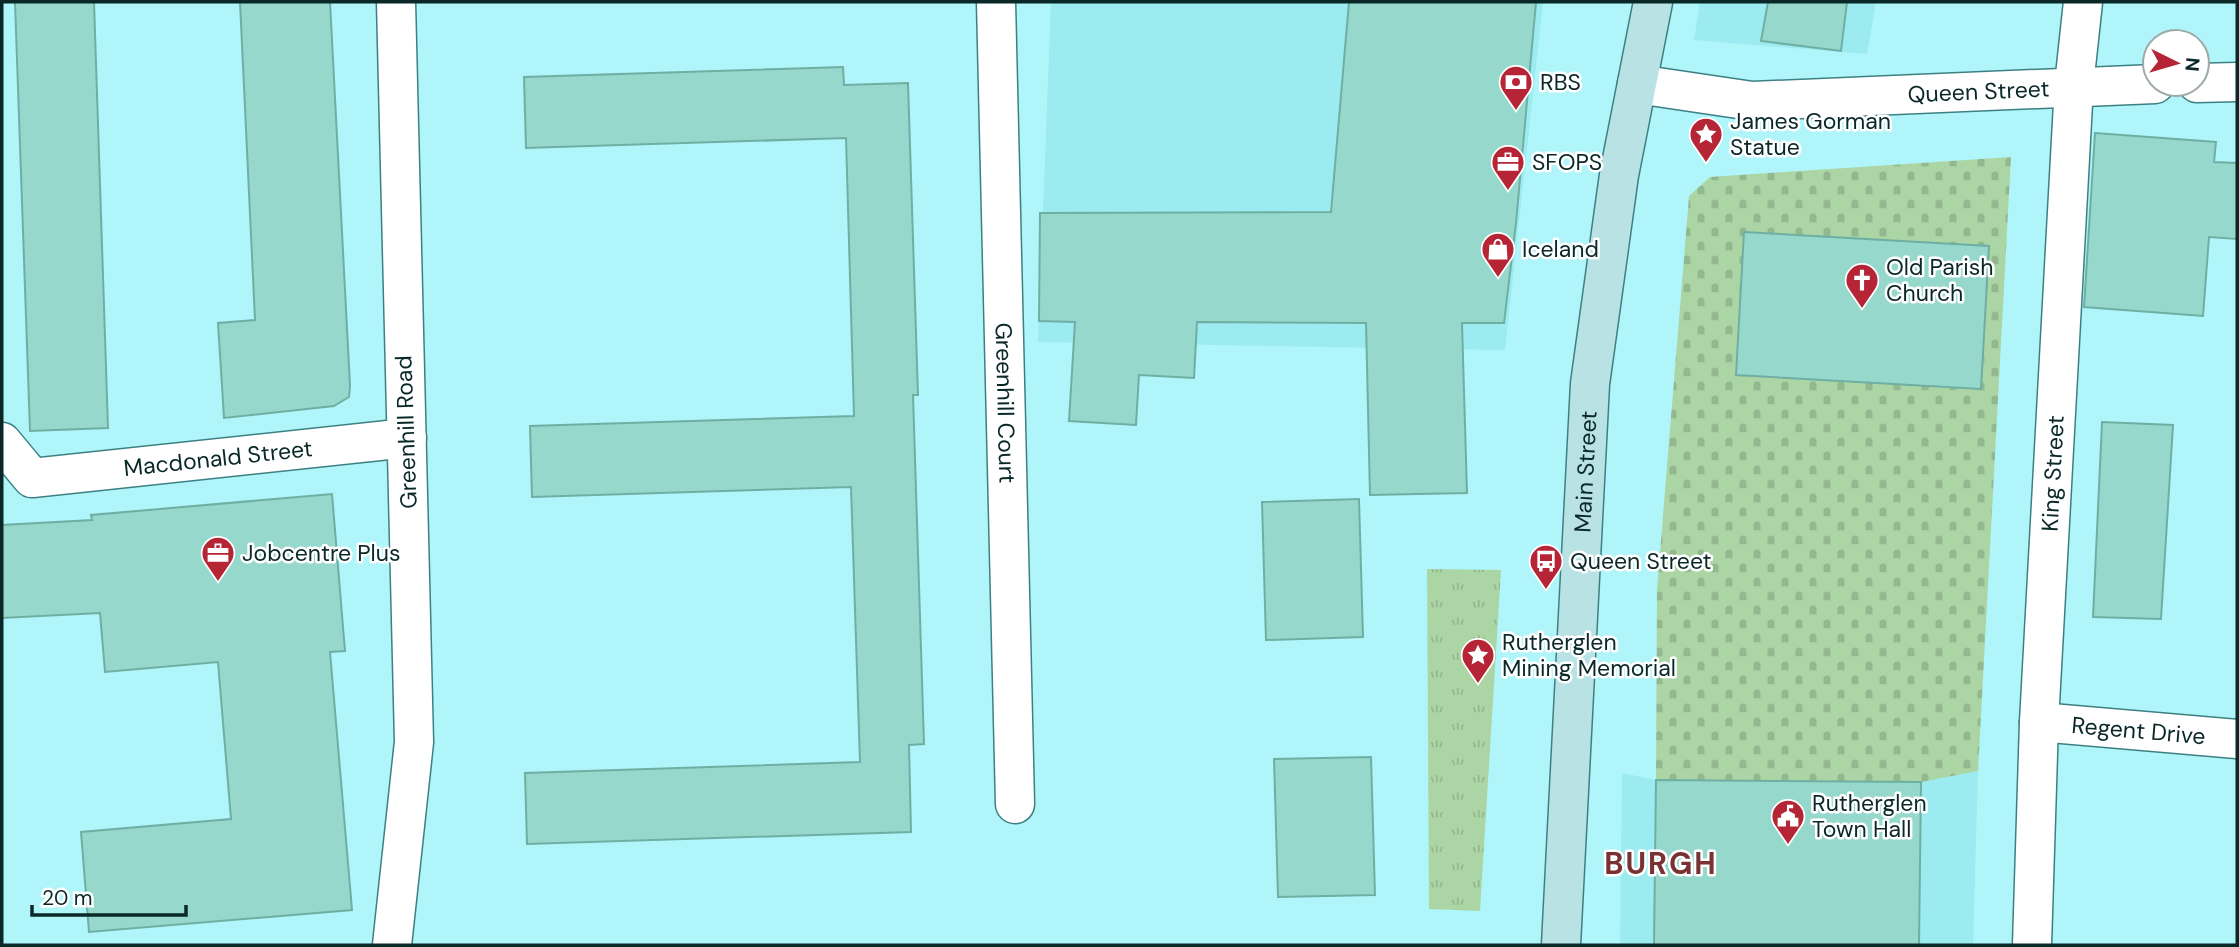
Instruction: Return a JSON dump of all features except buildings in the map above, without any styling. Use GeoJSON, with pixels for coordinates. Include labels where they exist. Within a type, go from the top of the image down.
{"type":"FeatureCollection","features":[{"type":"Feature","properties":{"kind":"main road","name":"Main Street"},"geometry":{"type":"LineString","coordinates":[[1561,945],[1590,384],[1619,175],[1653,2]]}},
{"type":"Feature","properties":{"kind":"street","name":"Greenhill Road"},"geometry":{"type":"LineString","coordinates":[[392,945],[414,742],[396,2]]}},
{"type":"Feature","properties":{"kind":"street","name":"Greenhill Court"},"geometry":{"type":"LineString","coordinates":[[996,2],[1015,804]]}},
{"type":"Feature","properties":{"kind":"street","name":"King Street"},"geometry":{"type":"LineString","coordinates":[[2032,945],[2039,722],[2074,85],[2083,2]]}},
{"type":"Feature","properties":{"kind":"street"},"geometry":{"type":"LineString","coordinates":[[2211,83],[2237,82]]}},
{"type":"Feature","properties":{"kind":"street","name":"Queen Street"},"geometry":{"type":"LineString","coordinates":[[1637,85],[1752,101],[2141,83]]}},
{"type":"Feature","properties":{"kind":"street","name":"Macdonald Street"},"geometry":{"type":"LineString","coordinates":[[2,442],[32,478],[407,438]]}},
{"type":"Feature","properties":{"kind":"street","name":"Regent Drive"},"geometry":{"type":"LineString","coordinates":[[2039,722],[2237,739]]}},
{"type":"Feature","properties":{"kind":"shaded area"},"geometry":{"type":"Polygon","coordinates":[[[1051,2],[1543,2],[1505,350],[1038,342],[1051,2]]]}},
{"type":"Feature","properties":{"kind":"shaded area"},"geometry":{"type":"Polygon","coordinates":[[[1700,2],[1876,2],[1867,54],[1694,40],[1700,2]]]}},
{"type":"Feature","properties":{"kind":"shaded area","name":"Rutherglen Town Hall"},"geometry":{"type":"Polygon","coordinates":[[[1978,771],[1973,945],[1620,945],[1622,773],[1656,780],[1921,782],[1978,771]]]}},
{"type":"Feature","properties":{"kind":"green space"},"geometry":{"type":"Polygon","coordinates":[[[2011,157],[1978,771],[1921,782],[1656,780],[1657,590],[1689,196],[1710,177],[2011,157]]]}},
{"type":"Feature","properties":{"kind":"green space"},"geometry":{"type":"Polygon","coordinates":[[[1427,569],[1501,570],[1480,911],[1429,909],[1427,569]]]}},
{"type":"Feature","properties":{"kind":"place","name":"RBS"},"geometry":{"type":"Point","coordinates":[1516,112]}},
{"type":"Feature","properties":{"kind":"place","name":"James Gorman Statue"},"geometry":{"type":"Point","coordinates":[1706,164]}},
{"type":"Feature","properties":{"kind":"place","name":"SFOPS"},"geometry":{"type":"Point","coordinates":[1508,192]}},
{"type":"Feature","properties":{"kind":"place","name":"Iceland"},"geometry":{"type":"Point","coordinates":[1498,279]}},
{"type":"Feature","properties":{"kind":"place","name":"Old Parish Church"},"geometry":{"type":"Point","coordinates":[1862,310]}},
{"type":"Feature","properties":{"kind":"place","name":"Jobcentre Plus"},"geometry":{"type":"Point","coordinates":[218,583]}},
{"type":"Feature","properties":{"kind":"place","name":"Queen Street"},"geometry":{"type":"Point","coordinates":[1546,591]}},
{"type":"Feature","properties":{"kind":"place","name":"Rutherglen Mining Memorial"},"geometry":{"type":"Point","coordinates":[1478,685]}},
{"type":"Feature","properties":{"kind":"place","name":"Rutherglen Town Hall"},"geometry":{"type":"Point","coordinates":[1788,846]}},
{"type":"Feature","properties":{"kind":"district","name":"BURGH"},"geometry":{"type":"Point","coordinates":[1661,864]}}]}
